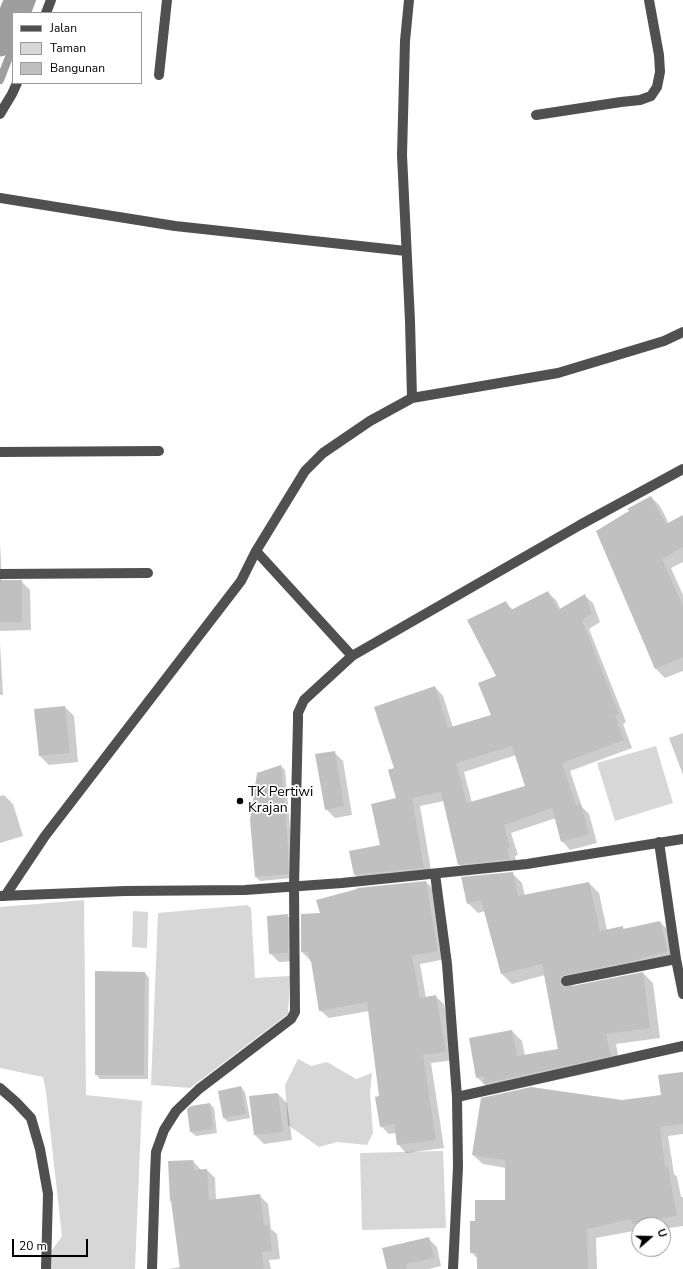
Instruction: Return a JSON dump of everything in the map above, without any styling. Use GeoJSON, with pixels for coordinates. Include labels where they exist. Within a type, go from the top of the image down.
{"type":"FeatureCollection","features":[{"type":"Feature","properties":{"kind":"street"},"geometry":{"type":"LineString","coordinates":[[46,12],[51,0]]}},
{"type":"Feature","properties":{"kind":"street"},"geometry":{"type":"LineString","coordinates":[[159,75],[167,0]]}},
{"type":"Feature","properties":{"kind":"street"},"geometry":{"type":"LineString","coordinates":[[409,0],[405,41],[402,155],[412,398]]}},
{"type":"Feature","properties":{"kind":"street"},"geometry":{"type":"LineString","coordinates":[[536,115],[640,100],[652,96],[660,80],[660,72],[659,55],[649,0]]}},
{"type":"Feature","properties":{"kind":"street"},"geometry":{"type":"LineString","coordinates":[[0,114],[17,84]]}},
{"type":"Feature","properties":{"kind":"street"},"geometry":{"type":"LineString","coordinates":[[0,198],[175,226],[406,251]]}},
{"type":"Feature","properties":{"kind":"street"},"geometry":{"type":"LineString","coordinates":[[2,896],[46,836],[241,581],[256,551],[305,471],[323,453],[370,421],[412,398],[558,373],[664,341],[683,332]]}},
{"type":"Feature","properties":{"kind":"street"},"geometry":{"type":"LineString","coordinates":[[0,452],[160,451]]}},
{"type":"Feature","properties":{"kind":"street"},"geometry":{"type":"LineString","coordinates":[[152,1269],[156,1152],[164,1130],[176,1111],[199,1089],[291,1019],[294,1012],[294,886],[298,713],[304,700],[352,656],[580,525],[683,468]]}},
{"type":"Feature","properties":{"kind":"street"},"geometry":{"type":"LineString","coordinates":[[256,551],[352,656]]}},
{"type":"Feature","properties":{"kind":"street"},"geometry":{"type":"LineString","coordinates":[[0,574],[148,573]]}},
{"type":"Feature","properties":{"kind":"street"},"geometry":{"type":"LineString","coordinates":[[2,896],[125,891],[245,890],[342,883],[526,864],[683,838]]}},
{"type":"Feature","properties":{"kind":"street"},"geometry":{"type":"LineString","coordinates":[[659,842],[676,959],[683,994]]}},
{"type":"Feature","properties":{"kind":"street"},"geometry":{"type":"LineString","coordinates":[[435,874],[447,964],[456,1097],[458,1167],[453,1269]]}},
{"type":"Feature","properties":{"kind":"street"},"geometry":{"type":"LineString","coordinates":[[566,981],[676,959]]}},
{"type":"Feature","properties":{"kind":"street"},"geometry":{"type":"LineString","coordinates":[[456,1097],[683,1046]]}},
{"type":"Feature","properties":{"kind":"street"},"geometry":{"type":"LineString","coordinates":[[0,1088],[31,1118],[40,1149],[48,1194],[46,1269]]}},
{"type":"Feature","properties":{"kind":"green space"},"geometry":{"type":"Polygon","coordinates":[[[656,746],[673,803],[615,821],[597,763],[656,746]]]}},
{"type":"Feature","properties":{"kind":"green space"},"geometry":{"type":"Polygon","coordinates":[[[84,900],[86,1095],[142,1101],[135,1269],[44,1269],[45,1260],[62,1236],[43,1077],[0,1068],[0,907],[84,900]]]}},
{"type":"Feature","properties":{"kind":"green space"},"geometry":{"type":"Polygon","coordinates":[[[247,905],[251,908],[255,978],[290,976],[288,1014],[190,1088],[151,1085],[158,913],[247,905]]]}},
{"type":"Feature","properties":{"kind":"green space"},"geometry":{"type":"Polygon","coordinates":[[[133,911],[148,912],[147,948],[132,947],[133,911]]]}},
{"type":"Feature","properties":{"kind":"green space"},"geometry":{"type":"Polygon","coordinates":[[[298,1059],[311,1066],[327,1062],[356,1079],[372,1073],[370,1093],[373,1133],[367,1145],[337,1142],[319,1147],[288,1125],[285,1085],[298,1059]]]}},
{"type":"Feature","properties":{"kind":"green space"},"geometry":{"type":"Polygon","coordinates":[[[443,1151],[446,1228],[362,1230],[360,1153],[443,1151]]]}},
{"type":"Feature","properties":{"kind":"building"},"geometry":{"type":"Polygon","coordinates":[[[651,496],[666,524],[683,515],[683,547],[662,559],[683,606],[683,657],[655,669],[596,531],[629,511],[627,509],[651,496]]]}},
{"type":"Feature","properties":{"kind":"building"},"geometry":{"type":"Polygon","coordinates":[[[0,580],[22,580],[22,622],[0,622],[0,580]]]}},
{"type":"Feature","properties":{"kind":"building"},"geometry":{"type":"Polygon","coordinates":[[[548,591],[558,610],[585,594],[592,614],[582,620],[619,714],[615,715],[624,740],[562,763],[576,805],[581,804],[589,834],[561,842],[552,808],[504,825],[510,847],[507,848],[510,859],[458,865],[441,792],[412,798],[424,868],[354,875],[349,851],[380,845],[371,804],[396,798],[388,770],[394,768],[374,707],[435,686],[448,728],[491,715],[478,683],[496,676],[467,620],[506,601],[511,610],[548,591]],[[512,746],[456,763],[467,803],[525,786],[512,746]]]}},
{"type":"Feature","properties":{"kind":"building"},"geometry":{"type":"Polygon","coordinates":[[[65,706],[70,753],[39,756],[34,709],[65,706]]]}},
{"type":"Feature","properties":{"kind":"building"},"geometry":{"type":"Polygon","coordinates":[[[335,751],[344,806],[325,810],[315,754],[335,751]]]}},
{"type":"Feature","properties":{"kind":"building"},"geometry":{"type":"Polygon","coordinates":[[[281,765],[288,845],[288,874],[255,877],[250,820],[257,773],[281,765]]]}},
{"type":"Feature","properties":{"kind":"building"},"geometry":{"type":"Polygon","coordinates":[[[513,872],[518,896],[589,882],[600,931],[623,926],[623,929],[660,921],[668,952],[561,976],[561,986],[567,987],[643,972],[650,1028],[606,1034],[611,1056],[483,1084],[485,1076],[476,1078],[469,1038],[512,1030],[517,1056],[558,1049],[542,964],[501,974],[481,900],[467,904],[461,877],[513,872]]]}},
{"type":"Feature","properties":{"kind":"building"},"geometry":{"type":"Polygon","coordinates":[[[426,881],[438,951],[412,956],[420,998],[436,995],[446,1052],[423,1055],[436,1140],[397,1145],[394,1124],[380,1127],[375,1097],[379,1096],[367,1002],[319,1011],[311,961],[308,952],[301,952],[301,914],[320,913],[316,900],[357,888],[426,881]]]}},
{"type":"Feature","properties":{"kind":"building"},"geometry":{"type":"Polygon","coordinates":[[[288,914],[288,953],[269,954],[267,916],[288,914]]]}},
{"type":"Feature","properties":{"kind":"building"},"geometry":{"type":"Polygon","coordinates":[[[95,971],[145,972],[144,1075],[95,1075],[95,971]]]}},
{"type":"Feature","properties":{"kind":"building"},"geometry":{"type":"Polygon","coordinates":[[[683,1072],[683,1124],[660,1127],[665,1167],[668,1167],[677,1216],[631,1217],[631,1219],[587,1229],[588,1269],[477,1269],[477,1253],[470,1253],[470,1221],[475,1221],[475,1200],[505,1200],[505,1160],[472,1155],[481,1098],[531,1087],[622,1100],[661,1095],[658,1075],[683,1072]]]}},
{"type":"Feature","properties":{"kind":"building"},"geometry":{"type":"Polygon","coordinates":[[[241,1086],[246,1114],[223,1118],[218,1091],[241,1086]]]}},
{"type":"Feature","properties":{"kind":"building"},"geometry":{"type":"Polygon","coordinates":[[[278,1093],[283,1132],[254,1135],[249,1096],[278,1093]]]}},
{"type":"Feature","properties":{"kind":"building"},"geometry":{"type":"Polygon","coordinates":[[[210,1103],[213,1129],[190,1132],[187,1109],[191,1106],[210,1103]]]}},
{"type":"Feature","properties":{"kind":"building"},"geometry":{"type":"Polygon","coordinates":[[[193,1160],[194,1170],[207,1169],[209,1200],[260,1194],[264,1226],[269,1225],[272,1251],[262,1252],[264,1269],[180,1269],[170,1201],[168,1161],[193,1160]]]}},
{"type":"Feature","properties":{"kind":"building"},"geometry":{"type":"Polygon","coordinates":[[[429,1237],[434,1258],[406,1264],[407,1269],[387,1269],[382,1248],[429,1237]]]}},
{"type":"Feature","properties":{"kind":"waterway"},"geometry":{"type":"LineString","coordinates":[[13,12],[18,0]]}},
{"type":"Feature","properties":{"kind":"waterway"},"geometry":{"type":"LineString","coordinates":[[27,12],[32,0]]}},
{"type":"Feature","properties":{"kind":"waterway"},"geometry":{"type":"LineString","coordinates":[[0,43],[12,14]]}},
{"type":"Feature","properties":{"kind":"waterway"},"geometry":{"type":"LineString","coordinates":[[0,80],[12,50]]}},
{"type":"Feature","properties":{"kind":"place","name":"TK Pertiwi Krajan"},"geometry":{"type":"Point","coordinates":[240,801]}}]}
